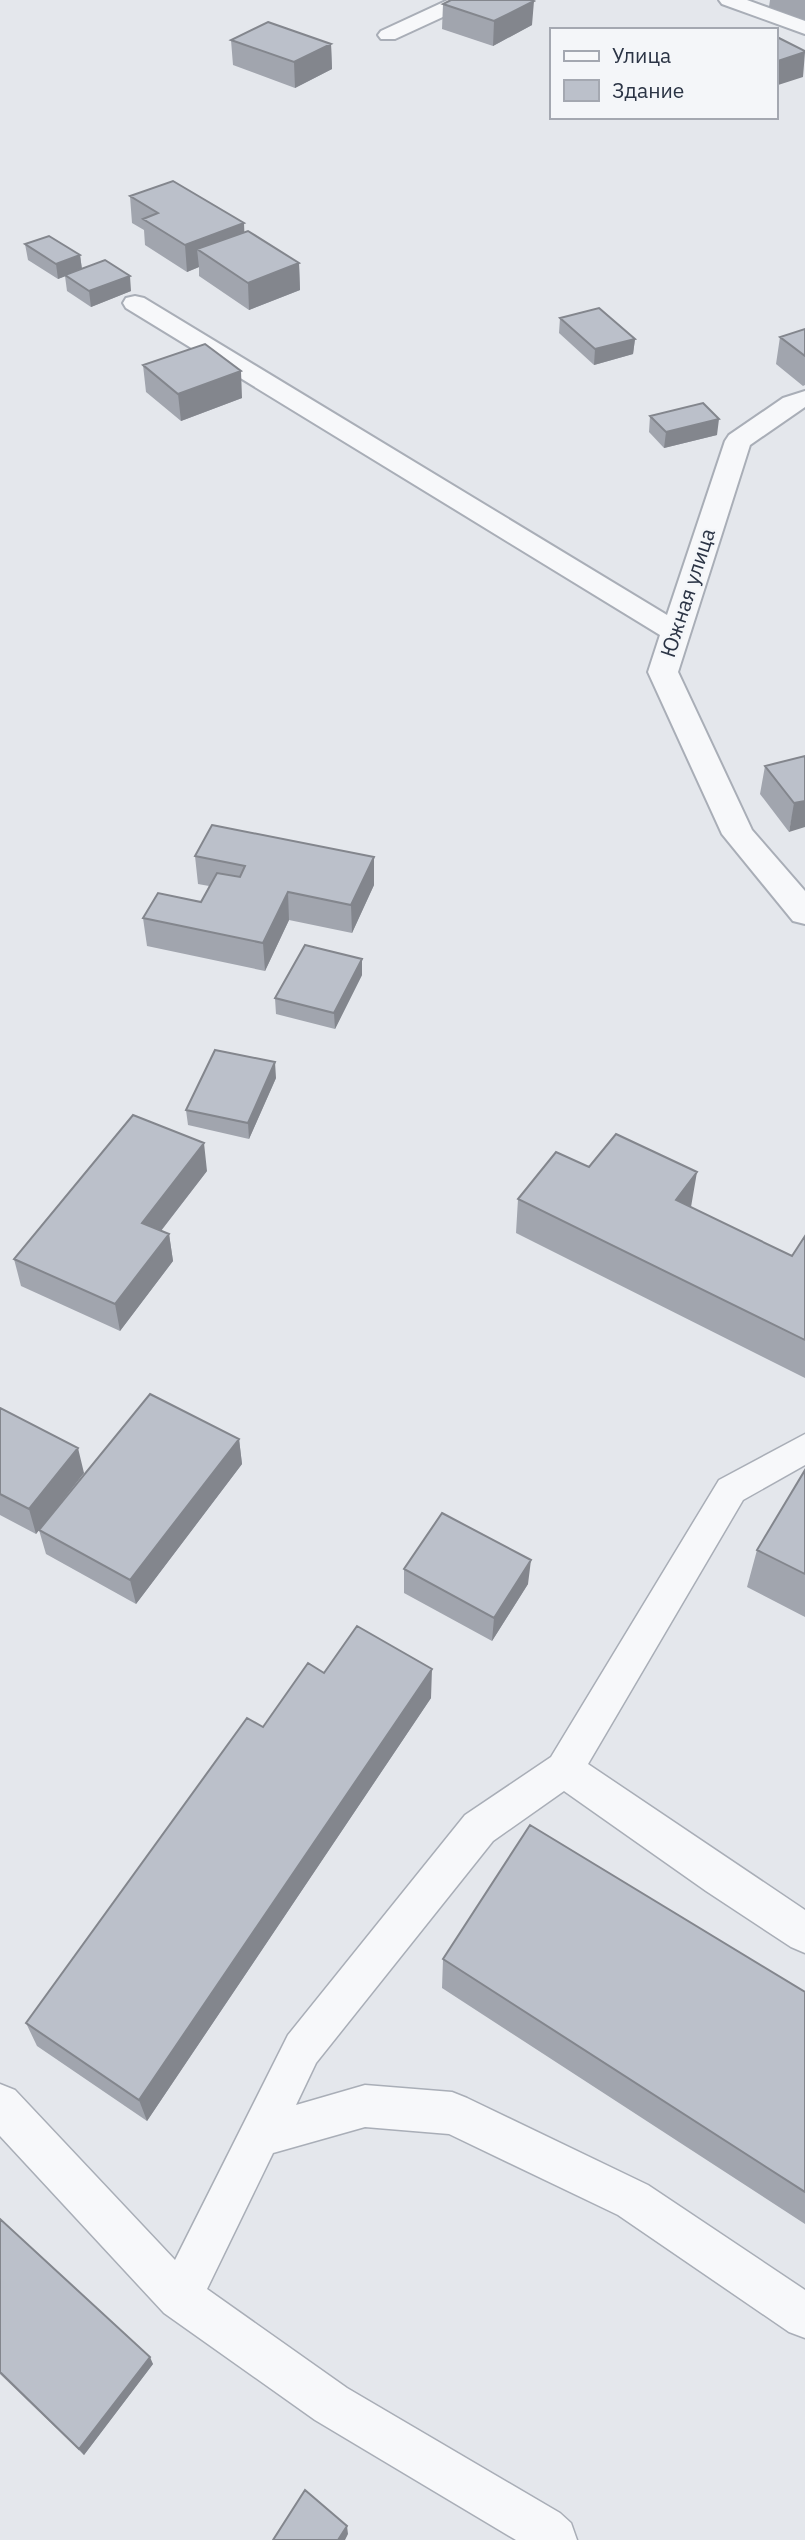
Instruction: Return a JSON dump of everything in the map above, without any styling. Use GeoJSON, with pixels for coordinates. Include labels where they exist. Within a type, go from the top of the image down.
{"type":"FeatureCollection","features":[{"type":"Feature","properties":{"kind":"street"},"geometry":{"type":"LineString","coordinates":[[388,35],[464,0]]}},
{"type":"Feature","properties":{"kind":"street"},"geometry":{"type":"LineString","coordinates":[[729,0],[805,28]]}},
{"type":"Feature","properties":{"kind":"street"},"geometry":{"type":"LineString","coordinates":[[135,303],[676,632]]}},
{"type":"Feature","properties":{"kind":"street","name":"Южная улица"},"geometry":{"type":"LineString","coordinates":[[805,399],[792,403],[738,441],[663,672],[738,834],[805,913]]}},
{"type":"Feature","properties":{"kind":"lane"},"geometry":{"type":"LineString","coordinates":[[180,2297],[302,2049],[479,1828],[564,1769],[731,1490],[805,1448]]}},
{"type":"Feature","properties":{"kind":"lane"},"geometry":{"type":"LineString","coordinates":[[564,1769],[720,1878],[805,1933]]}},
{"type":"Feature","properties":{"kind":"lane"},"geometry":{"type":"LineString","coordinates":[[0,2105],[180,2297],[331,2404],[543,2530],[554,2540]]}},
{"type":"Feature","properties":{"kind":"lane"},"geometry":{"type":"LineString","coordinates":[[260,2136],[365,2106],[452,2113],[633,2200],[805,2316]]}},
{"type":"Feature","properties":{"kind":"building"},"geometry":{"type":"Polygon","coordinates":[[[451,0],[534,1],[494,21],[443,4],[451,0]]]}},
{"type":"Feature","properties":{"kind":"building"},"geometry":{"type":"Polygon","coordinates":[[[268,22],[331,44],[294,62],[231,40],[268,22]]]}},
{"type":"Feature","properties":{"kind":"building"},"geometry":{"type":"Polygon","coordinates":[[[777,37],[805,51],[777,61],[777,37]]]}},
{"type":"Feature","properties":{"kind":"building"},"geometry":{"type":"Polygon","coordinates":[[[173,181],[244,223],[185,245],[143,219],[158,213],[130,196],[173,181]]]}},
{"type":"Feature","properties":{"kind":"building"},"geometry":{"type":"Polygon","coordinates":[[[248,231],[299,263],[248,283],[197,249],[248,231]]]}},
{"type":"Feature","properties":{"kind":"building"},"geometry":{"type":"Polygon","coordinates":[[[49,236],[80,255],[56,264],[25,244],[49,236]]]}},
{"type":"Feature","properties":{"kind":"building"},"geometry":{"type":"Polygon","coordinates":[[[105,260],[130,276],[89,291],[65,275],[105,260]]]}},
{"type":"Feature","properties":{"kind":"building"},"geometry":{"type":"Polygon","coordinates":[[[599,308],[635,339],[595,349],[560,318],[599,308]]]}},
{"type":"Feature","properties":{"kind":"building"},"geometry":{"type":"Polygon","coordinates":[[[805,329],[805,356],[780,337],[805,329]]]}},
{"type":"Feature","properties":{"kind":"building"},"geometry":{"type":"Polygon","coordinates":[[[205,344],[241,371],[178,394],[143,365],[205,344]]]}},
{"type":"Feature","properties":{"kind":"building"},"geometry":{"type":"Polygon","coordinates":[[[703,403],[719,419],[666,432],[650,416],[703,403]]]}},
{"type":"Feature","properties":{"kind":"building"},"geometry":{"type":"Polygon","coordinates":[[[805,756],[805,801],[794,803],[765,766],[805,756]]]}},
{"type":"Feature","properties":{"kind":"building"},"geometry":{"type":"Polygon","coordinates":[[[212,825],[374,857],[351,905],[288,892],[263,943],[143,918],[158,893],[201,902],[217,873],[240,877],[245,866],[195,856],[212,825]]]}},
{"type":"Feature","properties":{"kind":"building"},"geometry":{"type":"Polygon","coordinates":[[[305,945],[362,959],[334,1013],[275,998],[305,945]]]}},
{"type":"Feature","properties":{"kind":"building"},"geometry":{"type":"Polygon","coordinates":[[[215,1050],[275,1062],[248,1123],[186,1110],[215,1050]]]}},
{"type":"Feature","properties":{"kind":"building"},"geometry":{"type":"Polygon","coordinates":[[[133,1115],[204,1143],[142,1223],[169,1234],[115,1304],[14,1259],[133,1115]]]}},
{"type":"Feature","properties":{"kind":"building"},"geometry":{"type":"Polygon","coordinates":[[[616,1134],[697,1172],[676,1200],[792,1256],[805,1236],[805,1340],[518,1199],[556,1152],[589,1167],[616,1134]]]}},
{"type":"Feature","properties":{"kind":"building"},"geometry":{"type":"Polygon","coordinates":[[[150,1394],[239,1439],[130,1580],[39,1530],[150,1394]]]}},
{"type":"Feature","properties":{"kind":"building"},"geometry":{"type":"Polygon","coordinates":[[[0,1408],[78,1448],[29,1509],[0,1494],[0,1408]]]}},
{"type":"Feature","properties":{"kind":"building"},"geometry":{"type":"Polygon","coordinates":[[[805,1470],[805,1574],[757,1550],[805,1470]]]}},
{"type":"Feature","properties":{"kind":"building"},"geometry":{"type":"Polygon","coordinates":[[[442,1513],[531,1560],[494,1618],[404,1569],[442,1513]]]}},
{"type":"Feature","properties":{"kind":"building"},"geometry":{"type":"Polygon","coordinates":[[[357,1626],[432,1669],[139,2100],[26,2023],[247,1718],[263,1727],[308,1663],[324,1673],[357,1626]]]}},
{"type":"Feature","properties":{"kind":"building"},"geometry":{"type":"Polygon","coordinates":[[[530,1825],[805,1992],[805,2192],[443,1959],[530,1825]]]}},
{"type":"Feature","properties":{"kind":"building"},"geometry":{"type":"Polygon","coordinates":[[[0,2219],[150,2357],[79,2449],[0,2372],[0,2219]]]}},
{"type":"Feature","properties":{"kind":"building"},"geometry":{"type":"Polygon","coordinates":[[[305,2490],[347,2526],[338,2540],[273,2540],[305,2490]]]}}]}
